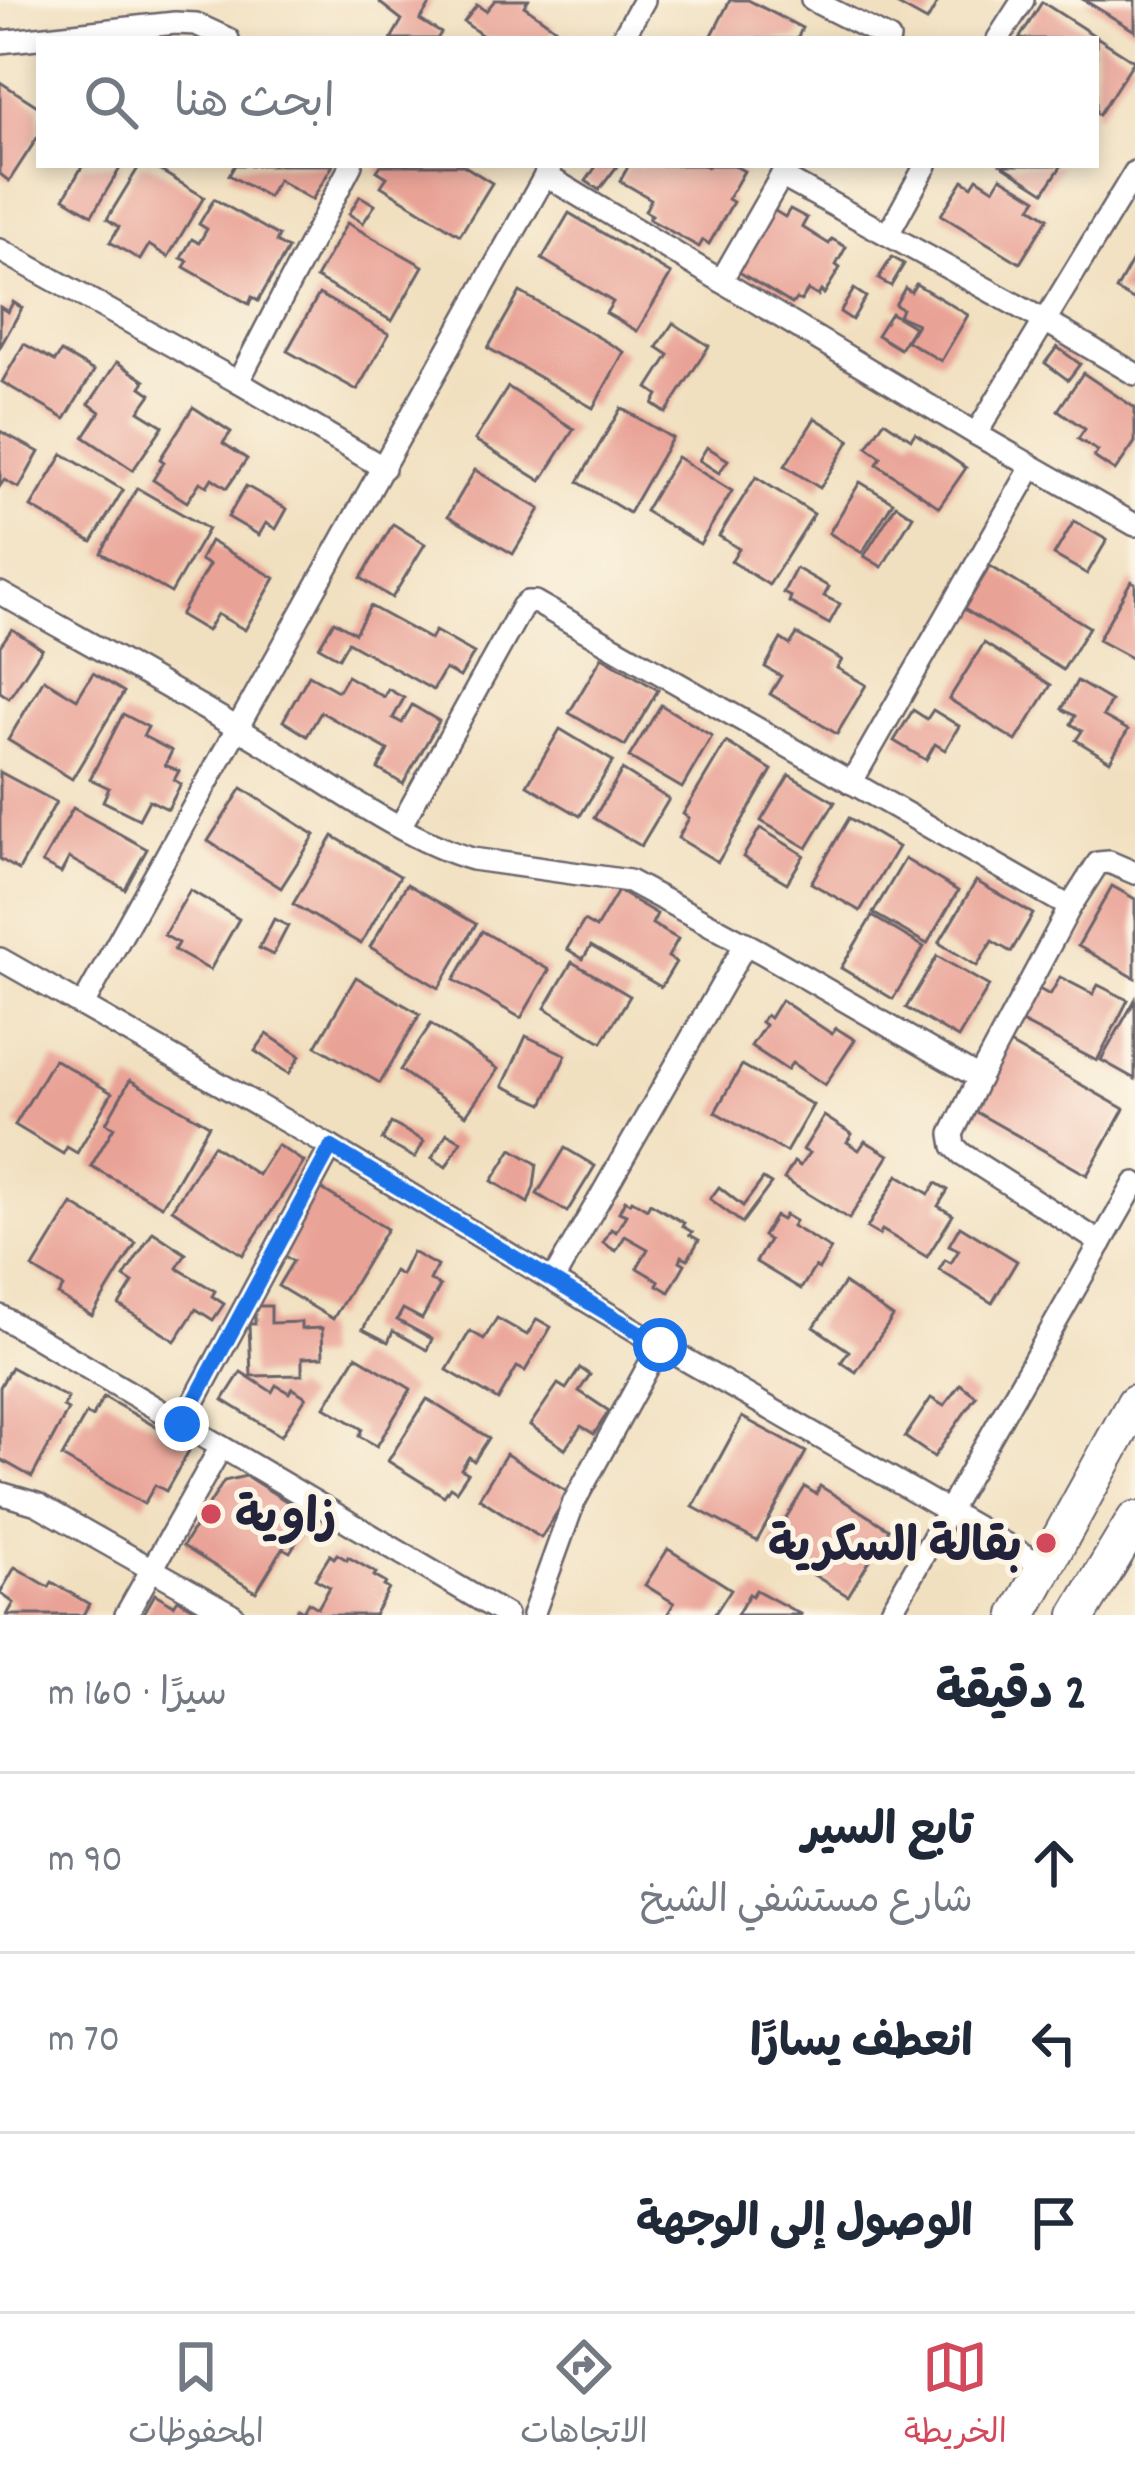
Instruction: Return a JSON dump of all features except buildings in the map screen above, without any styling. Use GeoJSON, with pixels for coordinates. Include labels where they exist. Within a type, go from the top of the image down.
{"type":"FeatureCollection","features":[{"type":"Feature","properties":{"kind":"main road"},"geometry":{"type":"LineString","coordinates":[[1018,1615],[1135,1402]]}},
{"type":"Feature","properties":{"kind":"main road"},"geometry":{"type":"LineString","coordinates":[[1078,1615],[1135,1520]]}},
{"type":"Feature","properties":{"kind":"street"},"geometry":{"type":"LineString","coordinates":[[624,36],[644,0]]}},
{"type":"Feature","properties":{"kind":"street"},"geometry":{"type":"LineString","coordinates":[[812,0],[857,32]]}},
{"type":"Feature","properties":{"kind":"street"},"geometry":{"type":"LineString","coordinates":[[1000,36],[1023,0]]}},
{"type":"Feature","properties":{"kind":"street"},"geometry":{"type":"LineString","coordinates":[[49,36],[175,23],[196,24],[222,36]]}},
{"type":"Feature","properties":{"kind":"street"},"geometry":{"type":"LineString","coordinates":[[0,41],[36,37]]}},
{"type":"Feature","properties":{"kind":"street"},"geometry":{"type":"LineString","coordinates":[[238,382],[349,168]]}},
{"type":"Feature","properties":{"kind":"street"},"geometry":{"type":"LineString","coordinates":[[888,234],[924,168]]}},
{"type":"Feature","properties":{"kind":"street"},"geometry":{"type":"LineString","coordinates":[[82,1005],[548,170],[721,280],[1135,525]]}},
{"type":"Feature","properties":{"kind":"street"},"geometry":{"type":"LineString","coordinates":[[721,280],[784,171],[1135,374]]}},
{"type":"Feature","properties":{"kind":"street"},"geometry":{"type":"LineString","coordinates":[[976,434],[1134,176]]}},
{"type":"Feature","properties":{"kind":"street"},"geometry":{"type":"LineString","coordinates":[[0,250],[384,468]]}},
{"type":"Feature","properties":{"kind":"street"},"geometry":{"type":"LineString","coordinates":[[851,782],[1032,466]]}},
{"type":"Feature","properties":{"kind":"street"},"geometry":{"type":"LineString","coordinates":[[0,593],[450,853],[629,881],[979,1078]]}},
{"type":"Feature","properties":{"kind":"street"},"geometry":{"type":"LineString","coordinates":[[400,827],[522,608],[535,602],[1070,907]]}},
{"type":"Feature","properties":{"kind":"street"},"geometry":{"type":"LineString","coordinates":[[1101,1243],[954,1146],[952,1134],[1097,863],[1135,872]]}},
{"type":"Feature","properties":{"kind":"street"},"geometry":{"type":"LineString","coordinates":[[553,1280],[746,944]]}},
{"type":"Feature","properties":{"kind":"street"},"geometry":{"type":"LineString","coordinates":[[0,959],[331,1147],[1045,1568]]}},
{"type":"Feature","properties":{"kind":"street"},"geometry":{"type":"LineString","coordinates":[[182,1424],[331,1147]]}},
{"type":"Feature","properties":{"kind":"street"},"geometry":{"type":"LineString","coordinates":[[889,1615],[1135,1184]]}},
{"type":"Feature","properties":{"kind":"street"},"geometry":{"type":"LineString","coordinates":[[0,1316],[506,1615]]}},
{"type":"Feature","properties":{"kind":"street"},"geometry":{"type":"LineString","coordinates":[[533,1615],[574,1502],[660,1345]]}},
{"type":"Feature","properties":{"kind":"street"},"geometry":{"type":"LineString","coordinates":[[126,1615],[221,1447]]}},
{"type":"Feature","properties":{"kind":"street"},"geometry":{"type":"LineString","coordinates":[[0,1492],[37,1504],[233,1615]]}},
{"type":"Feature","properties":{"kind":"place","name":"زاوية"},"geometry":{"type":"Point","coordinates":[211,1514]}},
{"type":"Feature","properties":{"kind":"place","name":"بقالة السكرية"},"geometry":{"type":"Point","coordinates":[1046,1543]}},
{"type":"Feature","properties":{"kind":"route"},"geometry":{"type":"LineString","coordinates":[[182,1424],[331,1147],[660,1345]]}}]}
